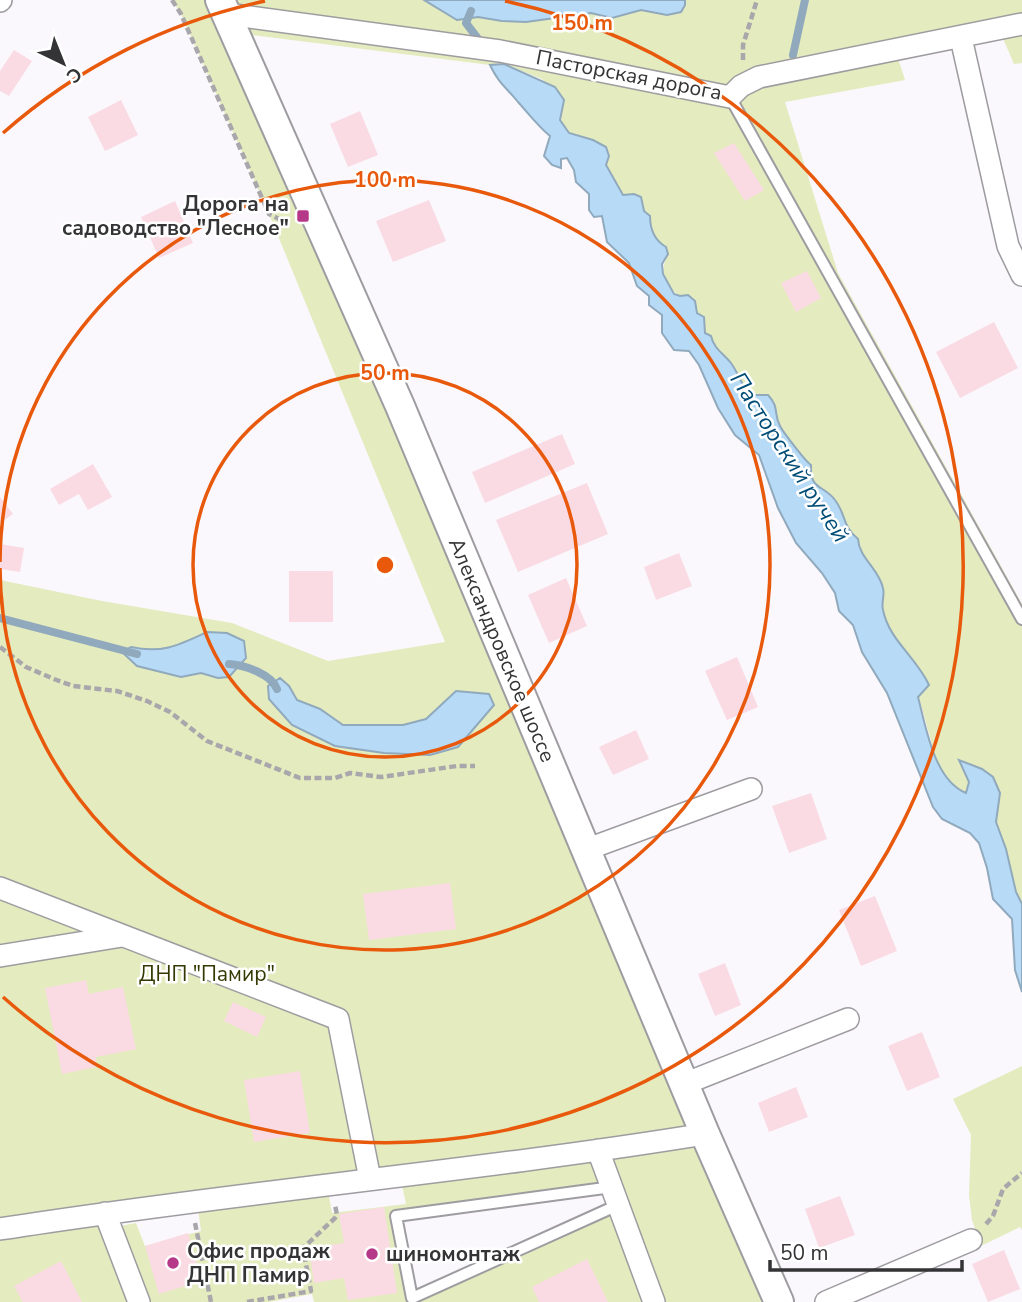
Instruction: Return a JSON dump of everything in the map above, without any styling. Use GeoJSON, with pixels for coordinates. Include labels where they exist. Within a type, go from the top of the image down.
{"type":"FeatureCollection","features":[{"type":"Feature","properties":{"kind":"street","name":"Александровское шоссе"},"geometry":{"type":"LineString","coordinates":[[224,7],[400,406],[705,1134],[779,1302]]}},
{"type":"Feature","properties":{"kind":"street","name":"Пасторская дорога"},"geometry":{"type":"LineString","coordinates":[[224,7],[736,91],[759,77],[1022,24]]}},
{"type":"Feature","properties":{"kind":"street"},"geometry":{"type":"LineString","coordinates":[[961,38],[1022,275]]}},
{"type":"Feature","properties":{"kind":"street"},"geometry":{"type":"LineString","coordinates":[[585,850],[751,789]]}},
{"type":"Feature","properties":{"kind":"street"},"geometry":{"type":"LineString","coordinates":[[0,888],[338,1019],[370,1179]]}},
{"type":"Feature","properties":{"kind":"street"},"geometry":{"type":"LineString","coordinates":[[0,956],[123,936]]}},
{"type":"Feature","properties":{"kind":"street"},"geometry":{"type":"LineString","coordinates":[[684,1084],[848,1019]]}},
{"type":"Feature","properties":{"kind":"street"},"geometry":{"type":"LineString","coordinates":[[0,1229],[705,1134]]}},
{"type":"Feature","properties":{"kind":"street"},"geometry":{"type":"LineString","coordinates":[[598,1150],[654,1302]]}},
{"type":"Feature","properties":{"kind":"street"},"geometry":{"type":"LineString","coordinates":[[105,1213],[139,1302]]}},
{"type":"Feature","properties":{"kind":"street"},"geometry":{"type":"LineString","coordinates":[[826,1302],[971,1240]]}},
{"type":"Feature","properties":{"kind":"lane"},"geometry":{"type":"LineString","coordinates":[[736,91],[1022,619]]}},
{"type":"Feature","properties":{"kind":"lane"},"geometry":{"type":"LineString","coordinates":[[615,1196],[412,1298],[396,1216],[615,1196]]}},
{"type":"Feature","properties":{"kind":"path"},"geometry":{"type":"LineString","coordinates":[[172,0],[181,14],[269,214],[328,243]]}},
{"type":"Feature","properties":{"kind":"path"},"geometry":{"type":"LineString","coordinates":[[736,91],[743,45],[757,0]]}},
{"type":"Feature","properties":{"kind":"path"},"geometry":{"type":"LineString","coordinates":[[0,648],[26,667],[73,686],[117,691],[147,701],[170,712],[207,741],[300,778],[335,778],[350,773],[381,777],[475,766]]}},
{"type":"Feature","properties":{"kind":"path"},"geometry":{"type":"LineString","coordinates":[[971,1240],[993,1216],[1003,1189],[1022,1172]]}},
{"type":"Feature","properties":{"kind":"path"},"geometry":{"type":"LineString","coordinates":[[247,1302],[311,1291],[303,1248],[337,1215],[332,1184]]}},
{"type":"Feature","properties":{"kind":"path"},"geometry":{"type":"LineString","coordinates":[[191,1202],[211,1302]]}},
{"type":"Feature","properties":{"kind":"green space","name":"ДНП \"Памир\""},"geometry":{"type":"Polygon","coordinates":[[[172,0],[424,0],[457,20],[478,17],[526,22],[591,13],[612,18],[641,10],[667,15],[685,5],[685,0],[1022,0],[1022,63],[1014,64],[999,29],[895,49],[905,80],[785,102],[838,273],[1022,604],[1022,904],[996,822],[1000,793],[993,777],[982,769],[959,761],[969,782],[966,793],[959,790],[938,766],[906,651],[888,626],[882,609],[883,587],[862,552],[858,539],[849,529],[835,500],[815,483],[811,465],[780,426],[775,404],[753,395],[741,385],[729,360],[713,346],[711,336],[705,333],[704,317],[668,284],[664,268],[668,254],[650,229],[650,216],[644,211],[641,197],[634,194],[623,195],[606,165],[609,156],[593,140],[569,133],[560,120],[564,100],[542,79],[504,64],[490,65],[236,33],[779,1302],[415,1302],[619,1208],[610,1184],[391,1212],[409,1302],[314,1302],[312,1294],[269,1302],[0,1302],[0,580],[232,623],[328,661],[445,642],[269,214],[181,14],[172,0]],[[207,632],[162,649],[132,647],[123,653],[181,677],[201,673],[218,678],[229,677],[246,658],[207,632]],[[289,686],[292,725],[430,755],[456,691],[427,719],[403,725],[343,725],[320,709],[297,700],[289,686]],[[400,1176],[327,1185],[332,1213],[406,1204],[400,1176]],[[197,1201],[95,1215],[99,1230],[136,1223],[145,1246],[201,1231],[197,1201]]]}},
{"type":"Feature","properties":{"kind":"green space"},"geometry":{"type":"Polygon","coordinates":[[[1022,1066],[1022,1230],[1020,1227],[981,1246],[972,1220],[969,1195],[971,1135],[953,1099],[1022,1066]]]}},
{"type":"Feature","properties":{"kind":"water"},"geometry":{"type":"Polygon","coordinates":[[[424,0],[685,0],[685,5],[681,12],[667,15],[641,10],[612,18],[591,13],[526,22],[478,17],[457,20],[424,0]]]}},
{"type":"Feature","properties":{"kind":"water"},"geometry":{"type":"Polygon","coordinates":[[[504,64],[555,87],[564,100],[560,120],[569,133],[606,147],[609,156],[606,165],[623,195],[634,194],[641,197],[644,211],[650,216],[654,234],[666,247],[668,254],[662,264],[663,274],[674,294],[688,295],[695,301],[697,313],[704,317],[705,333],[711,336],[748,390],[753,395],[768,395],[772,400],[780,426],[811,465],[815,483],[838,505],[849,529],[858,539],[862,552],[881,581],[886,621],[929,685],[918,697],[928,737],[946,777],[966,793],[969,782],[959,760],[982,769],[993,777],[1000,793],[996,822],[1022,904],[1022,992],[1015,970],[1012,919],[993,899],[979,843],[970,833],[942,819],[933,807],[887,693],[862,652],[853,625],[839,611],[835,593],[796,543],[778,508],[759,455],[735,435],[689,351],[674,350],[662,333],[662,315],[649,305],[649,296],[637,286],[629,263],[607,242],[602,216],[594,217],[589,210],[589,194],[576,182],[574,170],[567,158],[561,159],[561,168],[552,165],[544,156],[550,136],[496,77],[490,65],[504,64]]]}},
{"type":"Feature","properties":{"kind":"water"},"geometry":{"type":"Polygon","coordinates":[[[207,632],[227,633],[244,641],[246,658],[229,677],[218,678],[201,673],[181,677],[137,666],[122,652],[131,647],[170,647],[207,632]]]}},
{"type":"Feature","properties":{"kind":"water"},"geometry":{"type":"Polygon","coordinates":[[[280,678],[289,686],[297,700],[320,709],[343,725],[403,725],[426,719],[456,691],[489,694],[494,705],[458,747],[430,755],[384,753],[335,746],[292,725],[269,699],[268,686],[280,678]]]}},
{"type":"Feature","properties":{"kind":"building"},"geometry":{"type":"Polygon","coordinates":[[[14,50],[32,61],[9,96],[0,91],[0,71],[14,50]]]}},
{"type":"Feature","properties":{"kind":"building"},"geometry":{"type":"Polygon","coordinates":[[[121,100],[138,135],[105,151],[88,117],[121,100]]]}},
{"type":"Feature","properties":{"kind":"building"},"geometry":{"type":"Polygon","coordinates":[[[360,111],[378,155],[348,167],[330,124],[360,111]]]}},
{"type":"Feature","properties":{"kind":"building"},"geometry":{"type":"Polygon","coordinates":[[[734,143],[764,190],[745,201],[714,153],[734,143]]]}},
{"type":"Feature","properties":{"kind":"building"},"geometry":{"type":"Polygon","coordinates":[[[429,200],[446,241],[393,262],[376,221],[429,200]]]}},
{"type":"Feature","properties":{"kind":"building"},"geometry":{"type":"Polygon","coordinates":[[[175,201],[193,243],[159,258],[141,217],[175,201]]]}},
{"type":"Feature","properties":{"kind":"building"},"geometry":{"type":"Polygon","coordinates":[[[807,271],[821,298],[796,312],[781,283],[807,271]]]}},
{"type":"Feature","properties":{"kind":"building"},"geometry":{"type":"Polygon","coordinates":[[[994,322],[1018,368],[960,398],[936,352],[994,322]]]}},
{"type":"Feature","properties":{"kind":"building"},"geometry":{"type":"Polygon","coordinates":[[[562,434],[575,464],[485,503],[472,472],[562,434]]]}},
{"type":"Feature","properties":{"kind":"building"},"geometry":{"type":"Polygon","coordinates":[[[93,464],[112,497],[88,510],[79,494],[59,505],[50,489],[93,464]]]}},
{"type":"Feature","properties":{"kind":"building"},"geometry":{"type":"Polygon","coordinates":[[[587,483],[608,534],[518,572],[496,520],[587,483]]]}},
{"type":"Feature","properties":{"kind":"building"},"geometry":{"type":"Polygon","coordinates":[[[0,497],[13,514],[0,523],[0,497]]]}},
{"type":"Feature","properties":{"kind":"building"},"geometry":{"type":"Polygon","coordinates":[[[0,544],[24,548],[20,572],[0,569],[0,544]]]}},
{"type":"Feature","properties":{"kind":"building"},"geometry":{"type":"Polygon","coordinates":[[[679,553],[692,586],[656,600],[644,567],[679,553]]]}},
{"type":"Feature","properties":{"kind":"building"},"geometry":{"type":"Polygon","coordinates":[[[289,571],[333,571],[333,622],[289,622],[289,571]]]}},
{"type":"Feature","properties":{"kind":"building"},"geometry":{"type":"Polygon","coordinates":[[[566,578],[587,626],[549,643],[528,595],[566,578]]]}},
{"type":"Feature","properties":{"kind":"building"},"geometry":{"type":"Polygon","coordinates":[[[737,657],[758,707],[727,720],[705,671],[737,657]]]}},
{"type":"Feature","properties":{"kind":"building"},"geometry":{"type":"Polygon","coordinates":[[[636,730],[649,759],[613,775],[599,747],[636,730]]]}},
{"type":"Feature","properties":{"kind":"building"},"geometry":{"type":"Polygon","coordinates":[[[811,793],[827,839],[789,853],[772,806],[811,793]]]}},
{"type":"Feature","properties":{"kind":"building"},"geometry":{"type":"Polygon","coordinates":[[[450,883],[456,929],[369,940],[363,894],[450,883]]]}},
{"type":"Feature","properties":{"kind":"building"},"geometry":{"type":"Polygon","coordinates":[[[875,896],[897,951],[861,966],[839,910],[875,896]]]}},
{"type":"Feature","properties":{"kind":"building"},"geometry":{"type":"Polygon","coordinates":[[[725,963],[741,1005],[715,1016],[698,974],[725,963]]]}},
{"type":"Feature","properties":{"kind":"building"},"geometry":{"type":"Polygon","coordinates":[[[86,980],[89,994],[123,987],[136,1049],[96,1057],[96,1067],[62,1074],[45,988],[86,980]]]}},
{"type":"Feature","properties":{"kind":"building"},"geometry":{"type":"Polygon","coordinates":[[[233,1002],[266,1017],[257,1037],[224,1021],[233,1002]]]}},
{"type":"Feature","properties":{"kind":"building"},"geometry":{"type":"Polygon","coordinates":[[[922,1032],[940,1077],[907,1091],[888,1046],[922,1032]]]}},
{"type":"Feature","properties":{"kind":"building"},"geometry":{"type":"Polygon","coordinates":[[[300,1071],[310,1133],[254,1142],[244,1080],[300,1071]]]}},
{"type":"Feature","properties":{"kind":"building"},"geometry":{"type":"Polygon","coordinates":[[[796,1087],[808,1117],[769,1132],[758,1103],[796,1087]]]}},
{"type":"Feature","properties":{"kind":"building"},"geometry":{"type":"Polygon","coordinates":[[[840,1196],[855,1235],[819,1248],[805,1209],[840,1196]]]}},
{"type":"Feature","properties":{"kind":"building"},"geometry":{"type":"Polygon","coordinates":[[[384,1207],[397,1293],[348,1300],[344,1278],[314,1283],[309,1248],[344,1243],[339,1214],[384,1207]]]}},
{"type":"Feature","properties":{"kind":"building","name":"Офис продаж ДНП Памир"},"geometry":{"type":"Polygon","coordinates":[[[188,1233],[202,1281],[159,1294],[145,1246],[188,1233]]]}},
{"type":"Feature","properties":{"kind":"building"},"geometry":{"type":"Polygon","coordinates":[[[1004,1250],[1020,1289],[988,1302],[972,1264],[1004,1250]]]}},
{"type":"Feature","properties":{"kind":"building"},"geometry":{"type":"Polygon","coordinates":[[[587,1259],[608,1302],[539,1302],[532,1287],[587,1259]]]}},
{"type":"Feature","properties":{"kind":"building"},"geometry":{"type":"Polygon","coordinates":[[[61,1261],[82,1302],[23,1302],[14,1286],[61,1261]]]}},
{"type":"Feature","properties":{"kind":"waterway"},"geometry":{"type":"LineString","coordinates":[[793,55],[805,0]]}},
{"type":"Feature","properties":{"kind":"waterway","name":"Пасторский ручей"},"geometry":{"type":"LineString","coordinates":[[471,11],[466,23],[482,44]]}},
{"type":"Feature","properties":{"kind":"waterway"},"geometry":{"type":"LineString","coordinates":[[0,618],[137,654]]}},
{"type":"Feature","properties":{"kind":"waterway"},"geometry":{"type":"LineString","coordinates":[[229,664],[257,671],[277,689]]}},
{"type":"Feature","properties":{"kind":"place","name":"Дорога на садоводство \"Лесное\""},"geometry":{"type":"Point","coordinates":[303,216]}},
{"type":"Feature","properties":{"kind":"place","name":"шиномонтаж"},"geometry":{"type":"Point","coordinates":[372,1254]}},
{"type":"Feature","properties":{"kind":"place","name":"Офис продаж ДНП Памир"},"geometry":{"type":"Point","coordinates":[173,1263]}}]}
